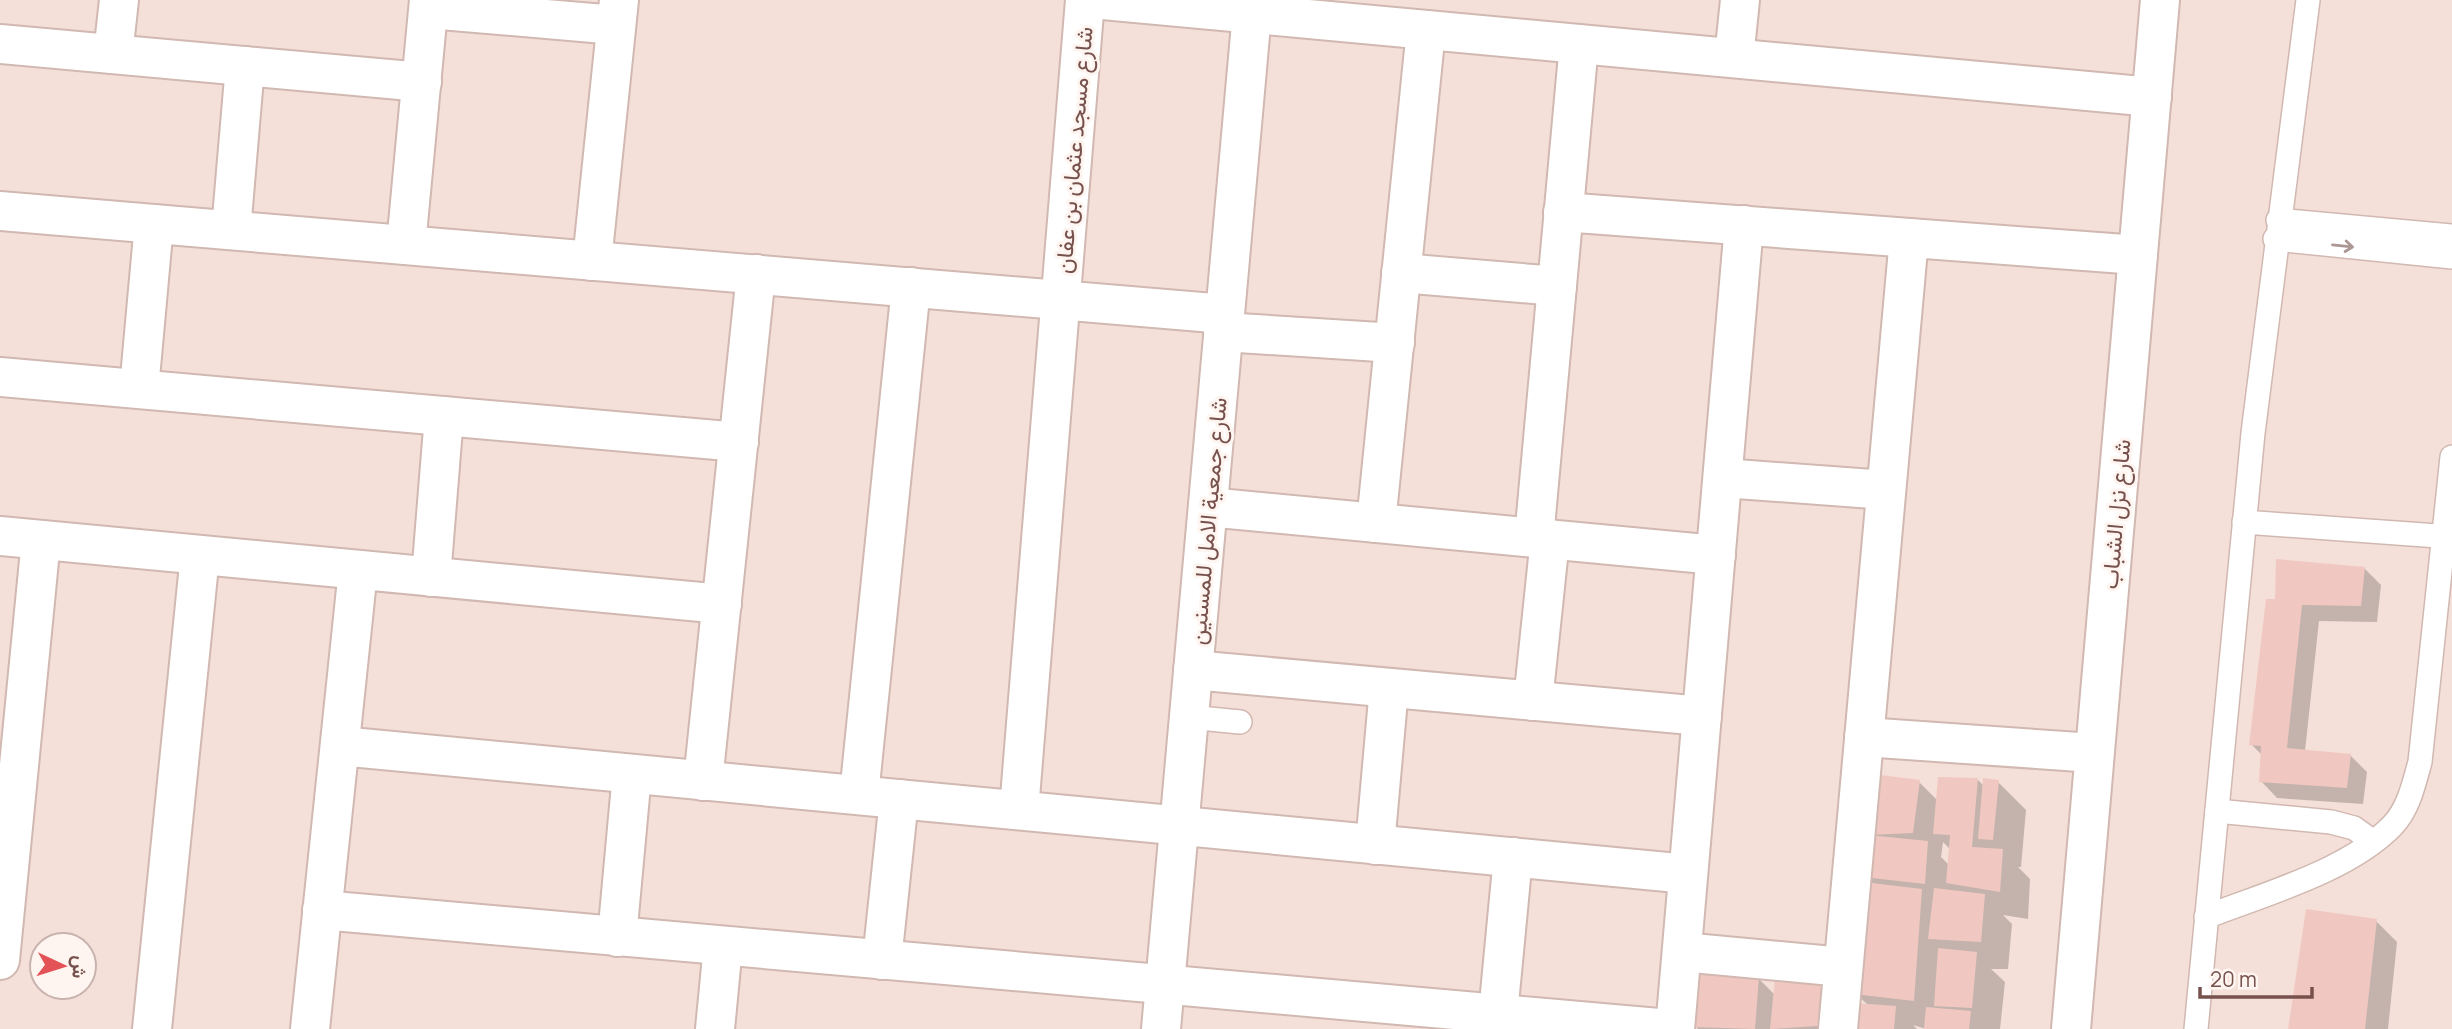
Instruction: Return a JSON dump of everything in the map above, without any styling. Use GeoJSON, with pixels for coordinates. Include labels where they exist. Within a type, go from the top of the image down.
{"type":"FeatureCollection","features":[{"type":"Feature","properties":{"kind":"street"},"geometry":{"type":"LineString","coordinates":[[113,54],[119,0]]}},
{"type":"Feature","properties":{"kind":"street","name":"شارع مسجد عثمان بن عفان"},"geometry":{"type":"LineString","coordinates":[[1019,810],[1085,0]]}},
{"type":"Feature","properties":{"kind":"street"},"geometry":{"type":"LineString","coordinates":[[1103,0],[1243,9],[1426,30],[2152,97]]}},
{"type":"Feature","properties":{"kind":"street"},"geometry":{"type":"LineString","coordinates":[[1734,58],[1740,0]]}},
{"type":"Feature","properties":{"kind":"street","name":"شارع نزل الشباب"},"geometry":{"type":"LineString","coordinates":[[2071,1029],[2160,0]]}},
{"type":"Feature","properties":{"kind":"street"},"geometry":{"type":"LineString","coordinates":[[407,245],[429,5],[618,13],[592,261]]}},
{"type":"Feature","properties":{"kind":"street","name":"شارع جمعية الامل للمسنين"},"geometry":{"type":"LineString","coordinates":[[1161,1029],[1224,323],[1243,9]]}},
{"type":"Feature","properties":{"kind":"street"},"geometry":{"type":"LineString","coordinates":[[1376,523],[1426,30]]}},
{"type":"Feature","properties":{"kind":"street"},"geometry":{"type":"LineString","coordinates":[[0,44],[422,82]]}},
{"type":"Feature","properties":{"kind":"street"},"geometry":{"type":"LineString","coordinates":[[1533,701],[1557,286],[1579,44]]}},
{"type":"Feature","properties":{"kind":"street"},"geometry":{"type":"LineString","coordinates":[[230,230],[245,66]]}},
{"type":"Feature","properties":{"kind":"street"},"geometry":{"type":"LineString","coordinates":[[0,211],[1061,300],[1395,343]]}},
{"type":"Feature","properties":{"kind":"street"},"geometry":{"type":"LineString","coordinates":[[1563,212],[2138,255]]}},
{"type":"Feature","properties":{"kind":"street"},"geometry":{"type":"LineString","coordinates":[[139,389],[154,224]]}},
{"type":"Feature","properties":{"kind":"street"},"geometry":{"type":"LineString","coordinates":[[322,911],[1672,1029],[1682,952],[1744,225]]}},
{"type":"Feature","properties":{"kind":"street"},"geometry":{"type":"LineString","coordinates":[[1838,1029],[1909,238]]}},
{"type":"Feature","properties":{"kind":"street"},"geometry":{"type":"LineString","coordinates":[[1401,273],[1557,286]]}},
{"type":"Feature","properties":{"kind":"street"},"geometry":{"type":"LineString","coordinates":[[703,781],[757,274]]}},
{"type":"Feature","properties":{"kind":"street"},"geometry":{"type":"LineString","coordinates":[[859,796],[911,287]]}},
{"type":"Feature","properties":{"kind":"street"},"geometry":{"type":"LineString","coordinates":[[0,377],[739,442]]}},
{"type":"Feature","properties":{"kind":"street"},"geometry":{"type":"LineString","coordinates":[[431,577],[444,416]]}},
{"type":"Feature","properties":{"kind":"street"},"geometry":{"type":"LineString","coordinates":[[1723,478],[1886,490]]}},
{"type":"Feature","properties":{"kind":"street"},"geometry":{"type":"LineString","coordinates":[[1208,507],[1716,555]]}},
{"type":"Feature","properties":{"kind":"street"},"geometry":{"type":"LineString","coordinates":[[0,536],[722,604]]}},
{"type":"Feature","properties":{"kind":"street"},"geometry":{"type":"LineString","coordinates":[[0,960],[41,540]]}},
{"type":"Feature","properties":{"kind":"street"},"geometry":{"type":"LineString","coordinates":[[152,1029],[200,555]]}},
{"type":"Feature","properties":{"kind":"street"},"geometry":{"type":"LineString","coordinates":[[310,1029],[358,569]]}},
{"type":"Feature","properties":{"kind":"street"},"geometry":{"type":"LineString","coordinates":[[1194,670],[1702,716]]}},
{"type":"Feature","properties":{"kind":"street"},"geometry":{"type":"LineString","coordinates":[[1375,845],[1389,688]]}},
{"type":"Feature","properties":{"kind":"street"},"geometry":{"type":"LineString","coordinates":[[1864,737],[2094,753]]}},
{"type":"Feature","properties":{"kind":"street"},"geometry":{"type":"LineString","coordinates":[[340,746],[1688,874]]}},
{"type":"Feature","properties":{"kind":"street"},"geometry":{"type":"LineString","coordinates":[[617,937],[632,774]]}},
{"type":"Feature","properties":{"kind":"street"},"geometry":{"type":"LineString","coordinates":[[882,960],[899,799]]}},
{"type":"Feature","properties":{"kind":"street"},"geometry":{"type":"LineString","coordinates":[[1498,1014],[1513,858]]}},
{"type":"Feature","properties":{"kind":"street"},"geometry":{"type":"LineString","coordinates":[[715,1029],[723,946]]}},
{"type":"Feature","properties":{"kind":"street"},"geometry":{"type":"LineString","coordinates":[[1682,952],[1843,967]]}},
{"type":"Feature","properties":{"kind":"lane"},"geometry":{"type":"LineString","coordinates":[[2196,1029],[2244,522],[2277,230],[2308,0]]}},
{"type":"Feature","properties":{"kind":"lane"},"geometry":{"type":"LineString","coordinates":[[2277,230],[2452,236]]}},
{"type":"Feature","properties":{"kind":"lane"},"geometry":{"type":"LineString","coordinates":[[2277,230],[2452,257]]}},
{"type":"Feature","properties":{"kind":"lane"},"geometry":{"type":"LineString","coordinates":[[2206,917],[2332,866],[2393,825],[2409,801],[2420,762],[2448,537],[2452,457]]}},
{"type":"Feature","properties":{"kind":"lane"},"geometry":{"type":"LineString","coordinates":[[2244,522],[2448,537]]}},
{"type":"Feature","properties":{"kind":"lane"},"geometry":{"type":"LineString","coordinates":[[1189,717],[1240,722]]}},
{"type":"Feature","properties":{"kind":"lane"},"geometry":{"type":"LineString","coordinates":[[2217,811],[2331,822],[2354,828],[2372,841]]}},
{"type":"Feature","properties":{"kind":"shaded area"},"geometry":{"type":"Polygon","coordinates":[[[0,0],[2452,0],[2452,1029],[0,1029],[0,0]]]}},
{"type":"Feature","properties":{"kind":"building"},"geometry":{"type":"Polygon","coordinates":[[[2276,559],[2365,567],[2361,606],[2302,605],[2287,748],[2351,754],[2347,788],[2259,782],[2261,746],[2249,745],[2266,599],[2275,599],[2276,559]]]}},
{"type":"Feature","properties":{"kind":"building"},"geometry":{"type":"Polygon","coordinates":[[[1873,774],[1920,780],[1913,833],[1868,835],[1873,774]]]}},
{"type":"Feature","properties":{"kind":"building"},"geometry":{"type":"Polygon","coordinates":[[[1938,777],[1978,778],[1972,847],[2003,849],[2000,892],[1946,883],[1950,835],[1933,834],[1938,777]]]}},
{"type":"Feature","properties":{"kind":"building"},"geometry":{"type":"Polygon","coordinates":[[[1983,778],[1999,780],[1993,840],[1978,839],[1983,778]]]}},
{"type":"Feature","properties":{"kind":"building"},"geometry":{"type":"Polygon","coordinates":[[[1868,835],[1928,841],[1925,884],[1863,877],[1868,835]]]}},
{"type":"Feature","properties":{"kind":"building"},"geometry":{"type":"Polygon","coordinates":[[[1863,882],[1922,889],[1914,1001],[1854,994],[1863,882]]]}},
{"type":"Feature","properties":{"kind":"building"},"geometry":{"type":"Polygon","coordinates":[[[1934,888],[1985,894],[1981,942],[1928,939],[1934,888]]]}},
{"type":"Feature","properties":{"kind":"building"},"geometry":{"type":"Polygon","coordinates":[[[2306,909],[2377,919],[2365,1029],[2288,1029],[2306,909]]]}},
{"type":"Feature","properties":{"kind":"building"},"geometry":{"type":"Polygon","coordinates":[[[1938,948],[1977,952],[1972,1008],[1934,1006],[1938,948]]]}},
{"type":"Feature","properties":{"kind":"building"},"geometry":{"type":"Polygon","coordinates":[[[1776,968],[1824,974],[1818,1026],[1770,1029],[1776,968]]]}},
{"type":"Feature","properties":{"kind":"building"},"geometry":{"type":"Polygon","coordinates":[[[1698,972],[1759,976],[1755,1029],[1694,1027],[1698,972]]]}},
{"type":"Feature","properties":{"kind":"building"},"geometry":{"type":"Polygon","coordinates":[[[1855,1003],[1896,1006],[1894,1029],[1852,1029],[1855,1003]]]}},
{"type":"Feature","properties":{"kind":"building"},"geometry":{"type":"Polygon","coordinates":[[[1926,1007],[1971,1011],[1969,1029],[1924,1029],[1926,1007]]]}}]}
